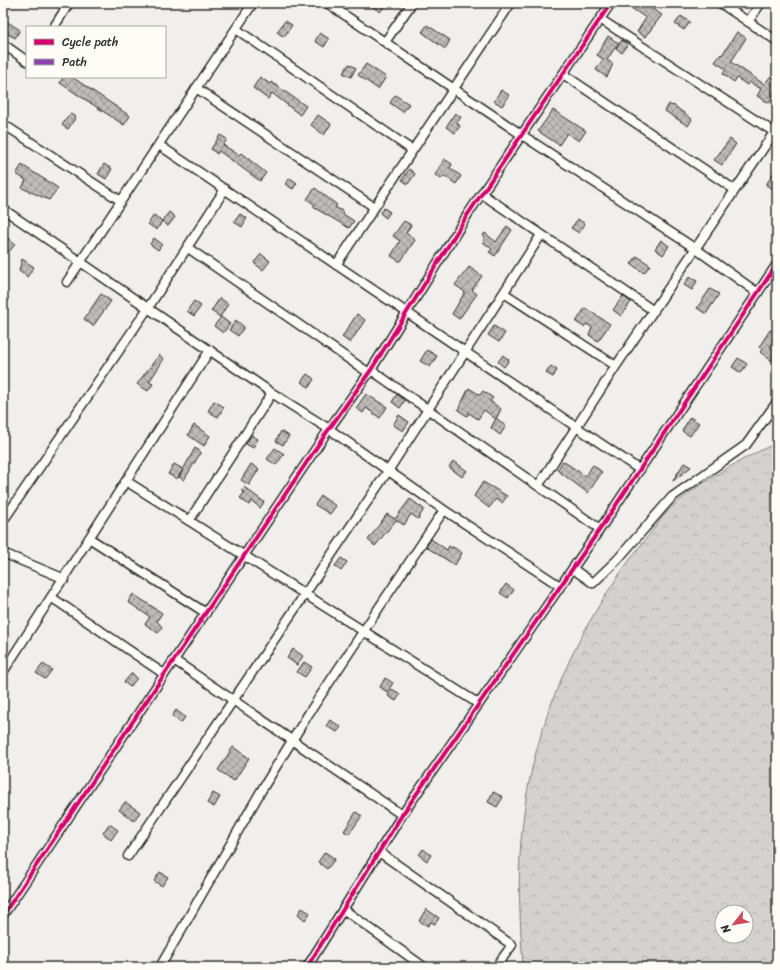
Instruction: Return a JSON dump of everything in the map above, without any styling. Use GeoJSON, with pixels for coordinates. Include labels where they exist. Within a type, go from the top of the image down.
{"type":"FeatureCollection","features":[{"type":"Feature","properties":{"kind":"street"},"geometry":{"type":"LineString","coordinates":[[55,26],[69,3]]}},
{"type":"Feature","properties":{"kind":"street"},"geometry":{"type":"LineString","coordinates":[[68,282],[253,3]]}},
{"type":"Feature","properties":{"kind":"street"},"geometry":{"type":"LineString","coordinates":[[327,3],[338,6],[386,42],[522,135],[696,249],[758,293]]}},
{"type":"Feature","properties":{"kind":"street"},"geometry":{"type":"LineString","coordinates":[[386,42],[412,3]]}},
{"type":"Feature","properties":{"kind":"street"},"geometry":{"type":"LineString","coordinates":[[336,265],[511,3]]}},
{"type":"Feature","properties":{"kind":"street"},"geometry":{"type":"LineString","coordinates":[[3,915],[328,429],[370,371],[482,194],[611,3]]}},
{"type":"Feature","properties":{"kind":"street"},"geometry":{"type":"LineString","coordinates":[[720,3],[777,41]]}},
{"type":"Feature","properties":{"kind":"street"},"geometry":{"type":"LineString","coordinates":[[748,22],[761,3]]}},
{"type":"Feature","properties":{"kind":"street"},"geometry":{"type":"LineString","coordinates":[[538,486],[616,366],[776,130],[600,19]]}},
{"type":"Feature","properties":{"kind":"street"},"geometry":{"type":"LineString","coordinates":[[236,29],[412,150]]}},
{"type":"Feature","properties":{"kind":"street"},"geometry":{"type":"LineString","coordinates":[[3,44],[26,60]]}},
{"type":"Feature","properties":{"kind":"street"},"geometry":{"type":"LineString","coordinates":[[563,74],[735,190]]}},
{"type":"Feature","properties":{"kind":"street"},"geometry":{"type":"LineString","coordinates":[[196,88],[374,207]]}},
{"type":"Feature","properties":{"kind":"street"},"geometry":{"type":"LineString","coordinates":[[3,124],[121,201]]}},
{"type":"Feature","properties":{"kind":"street"},"geometry":{"type":"LineString","coordinates":[[159,145],[640,470]]}},
{"type":"Feature","properties":{"kind":"street"},"geometry":{"type":"LineString","coordinates":[[3,521],[148,308],[225,189]]}},
{"type":"Feature","properties":{"kind":"street"},"geometry":{"type":"LineString","coordinates":[[482,194],[654,311]]}},
{"type":"Feature","properties":{"kind":"street"},"geometry":{"type":"LineString","coordinates":[[3,209],[272,393],[328,429],[444,510],[560,586]]}},
{"type":"Feature","properties":{"kind":"street"},"geometry":{"type":"LineString","coordinates":[[128,856],[388,470],[541,235]]}},
{"type":"Feature","properties":{"kind":"street"},"geometry":{"type":"LineString","coordinates":[[188,248],[428,409],[600,529]]}},
{"type":"Feature","properties":{"kind":"street"},"geometry":{"type":"LineString","coordinates":[[307,967],[402,814],[600,529],[777,264]]}},
{"type":"Feature","properties":{"kind":"street"},"geometry":{"type":"LineString","coordinates":[[504,293],[616,366]]}},
{"type":"Feature","properties":{"kind":"street"},"geometry":{"type":"LineString","coordinates":[[3,672],[210,350]]}},
{"type":"Feature","properties":{"kind":"street"},"geometry":{"type":"LineString","coordinates":[[189,521],[272,393]]}},
{"type":"Feature","properties":{"kind":"street"},"geometry":{"type":"LineString","coordinates":[[572,569],[593,583],[617,560],[672,497],[746,445],[777,402]]}},
{"type":"Feature","properties":{"kind":"street"},"geometry":{"type":"LineString","coordinates":[[126,481],[479,704]]}},
{"type":"Feature","properties":{"kind":"street"},"geometry":{"type":"LineString","coordinates":[[160,967],[292,740],[444,510]]}},
{"type":"Feature","properties":{"kind":"street"},"geometry":{"type":"LineString","coordinates":[[89,538],[206,612]]}},
{"type":"Feature","properties":{"kind":"street"},"geometry":{"type":"LineString","coordinates":[[3,553],[64,578]]}},
{"type":"Feature","properties":{"kind":"street"},"geometry":{"type":"LineString","coordinates":[[51,597],[164,674]]}},
{"type":"Feature","properties":{"kind":"street"},"geometry":{"type":"LineString","coordinates":[[174,660],[402,814]]}},
{"type":"Feature","properties":{"kind":"street"},"geometry":{"type":"LineString","coordinates":[[379,852],[512,945],[496,967]]}},
{"type":"Feature","properties":{"kind":"street"},"geometry":{"type":"LineString","coordinates":[[343,909],[424,967]]}},
{"type":"Feature","properties":{"kind":"green space"},"geometry":{"type":"Polygon","coordinates":[[[777,443],[777,967],[523,967],[519,881],[520,847],[527,790],[536,752],[548,713],[562,676],[599,605],[621,572],[667,512],[675,504],[711,478],[738,462],[777,443]]]}},
{"type":"Feature","properties":{"kind":"building"},"geometry":{"type":"Polygon","coordinates":[[[367,3],[387,3],[380,12],[367,3]]]}},
{"type":"Feature","properties":{"kind":"building"},"geometry":{"type":"Polygon","coordinates":[[[624,3],[643,3],[662,15],[645,37],[637,32],[646,18],[624,3]]]}},
{"type":"Feature","properties":{"kind":"building"},"geometry":{"type":"Polygon","coordinates":[[[681,16],[690,22],[684,30],[675,24],[681,16]]]}},
{"type":"Feature","properties":{"kind":"building"},"geometry":{"type":"Polygon","coordinates":[[[6,21],[20,30],[15,38],[3,31],[3,25],[6,21]]]}},
{"type":"Feature","properties":{"kind":"building"},"geometry":{"type":"Polygon","coordinates":[[[285,21],[292,25],[284,37],[277,32],[285,21]]]}},
{"type":"Feature","properties":{"kind":"building"},"geometry":{"type":"Polygon","coordinates":[[[427,25],[450,40],[445,49],[422,32],[427,25]]]}},
{"type":"Feature","properties":{"kind":"building"},"geometry":{"type":"Polygon","coordinates":[[[737,32],[746,38],[731,62],[764,84],[771,76],[777,80],[777,89],[769,103],[757,96],[761,89],[749,82],[747,85],[737,78],[734,82],[723,74],[726,69],[715,62],[721,54],[722,55],[737,32]]]}},
{"type":"Feature","properties":{"kind":"building"},"geometry":{"type":"Polygon","coordinates":[[[320,33],[329,39],[324,47],[315,41],[320,33]]]}},
{"type":"Feature","properties":{"kind":"building"},"geometry":{"type":"Polygon","coordinates":[[[608,36],[618,43],[607,60],[613,64],[607,77],[596,70],[603,59],[597,55],[608,36]]]}},
{"type":"Feature","properties":{"kind":"building"},"geometry":{"type":"Polygon","coordinates":[[[622,40],[628,45],[622,53],[616,48],[622,40]]]}},
{"type":"Feature","properties":{"kind":"building"},"geometry":{"type":"Polygon","coordinates":[[[349,64],[356,68],[351,77],[343,73],[349,64]]]}},
{"type":"Feature","properties":{"kind":"building"},"geometry":{"type":"Polygon","coordinates":[[[366,64],[386,77],[378,89],[358,75],[366,64]]]}},
{"type":"Feature","properties":{"kind":"building"},"geometry":{"type":"Polygon","coordinates":[[[260,77],[270,84],[271,82],[306,106],[300,115],[272,93],[268,99],[253,88],[260,77]]]}},
{"type":"Feature","properties":{"kind":"building"},"geometry":{"type":"Polygon","coordinates":[[[62,78],[73,78],[130,116],[124,125],[60,83],[62,78]]]}},
{"type":"Feature","properties":{"kind":"building"},"geometry":{"type":"Polygon","coordinates":[[[501,90],[509,95],[502,106],[494,101],[501,90]]]}},
{"type":"Feature","properties":{"kind":"building"},"geometry":{"type":"Polygon","coordinates":[[[395,95],[409,104],[403,112],[390,103],[395,95]]]}},
{"type":"Feature","properties":{"kind":"building"},"geometry":{"type":"Polygon","coordinates":[[[669,104],[672,106],[673,105],[692,119],[688,126],[665,111],[669,104]]]}},
{"type":"Feature","properties":{"kind":"building"},"geometry":{"type":"Polygon","coordinates":[[[553,110],[586,131],[579,141],[567,133],[559,145],[538,131],[553,110]]]}},
{"type":"Feature","properties":{"kind":"building"},"geometry":{"type":"Polygon","coordinates":[[[455,113],[461,117],[457,123],[460,126],[455,133],[446,127],[455,113]]]}},
{"type":"Feature","properties":{"kind":"building"},"geometry":{"type":"Polygon","coordinates":[[[70,114],[76,117],[68,129],[62,125],[70,114]]]}},
{"type":"Feature","properties":{"kind":"building"},"geometry":{"type":"Polygon","coordinates":[[[318,115],[331,124],[324,135],[311,125],[318,115]]]}},
{"type":"Feature","properties":{"kind":"building"},"geometry":{"type":"Polygon","coordinates":[[[220,135],[227,139],[223,145],[239,155],[241,153],[266,173],[260,181],[219,151],[217,154],[211,149],[220,135]]]}},
{"type":"Feature","properties":{"kind":"building"},"geometry":{"type":"Polygon","coordinates":[[[730,139],[736,144],[722,165],[714,160],[730,139]]]}},
{"type":"Feature","properties":{"kind":"building"},"geometry":{"type":"Polygon","coordinates":[[[444,159],[452,164],[450,168],[461,176],[456,184],[444,176],[441,179],[435,175],[444,159]]]}},
{"type":"Feature","properties":{"kind":"building"},"geometry":{"type":"Polygon","coordinates":[[[104,164],[112,169],[106,179],[98,174],[104,164]]]}},
{"type":"Feature","properties":{"kind":"building"},"geometry":{"type":"Polygon","coordinates":[[[22,165],[58,188],[49,200],[22,188],[26,180],[16,174],[22,165]]]}},
{"type":"Feature","properties":{"kind":"building"},"geometry":{"type":"Polygon","coordinates":[[[777,167],[777,191],[766,185],[777,167]]]}},
{"type":"Feature","properties":{"kind":"building"},"geometry":{"type":"Polygon","coordinates":[[[409,169],[415,174],[408,184],[402,180],[409,169]]]}},
{"type":"Feature","properties":{"kind":"building"},"geometry":{"type":"Polygon","coordinates":[[[290,178],[297,183],[293,189],[285,184],[290,178]]]}},
{"type":"Feature","properties":{"kind":"building"},"geometry":{"type":"Polygon","coordinates":[[[315,188],[337,205],[335,207],[344,212],[343,214],[354,221],[349,228],[313,207],[315,205],[307,199],[315,188]]]}},
{"type":"Feature","properties":{"kind":"building"},"geometry":{"type":"Polygon","coordinates":[[[384,208],[390,212],[386,218],[380,213],[384,208]]]}},
{"type":"Feature","properties":{"kind":"building"},"geometry":{"type":"Polygon","coordinates":[[[169,212],[175,217],[168,226],[162,221],[169,212]]]}},
{"type":"Feature","properties":{"kind":"building"},"geometry":{"type":"Polygon","coordinates":[[[240,214],[247,218],[242,227],[234,222],[240,214]]]}},
{"type":"Feature","properties":{"kind":"building"},"geometry":{"type":"Polygon","coordinates":[[[154,215],[162,221],[157,230],[148,224],[154,215]]]}},
{"type":"Feature","properties":{"kind":"building"},"geometry":{"type":"Polygon","coordinates":[[[578,219],[585,224],[579,233],[571,228],[578,219]]]}},
{"type":"Feature","properties":{"kind":"building"},"geometry":{"type":"Polygon","coordinates":[[[404,221],[411,225],[406,233],[415,240],[401,261],[399,261],[391,256],[400,241],[393,236],[404,221]]]}},
{"type":"Feature","properties":{"kind":"building"},"geometry":{"type":"Polygon","coordinates":[[[507,226],[512,230],[495,256],[489,252],[492,249],[483,242],[485,238],[483,235],[485,233],[496,242],[507,226]]]}},
{"type":"Feature","properties":{"kind":"building"},"geometry":{"type":"Polygon","coordinates":[[[6,237],[15,244],[9,252],[3,247],[3,241],[6,237]]]}},
{"type":"Feature","properties":{"kind":"building"},"geometry":{"type":"Polygon","coordinates":[[[154,238],[162,244],[158,250],[150,244],[154,238]]]}},
{"type":"Feature","properties":{"kind":"building"},"geometry":{"type":"Polygon","coordinates":[[[661,240],[669,246],[663,255],[655,249],[661,240]]]}},
{"type":"Feature","properties":{"kind":"building"},"geometry":{"type":"Polygon","coordinates":[[[261,254],[270,261],[263,270],[254,263],[261,254]]]}},
{"type":"Feature","properties":{"kind":"building"},"geometry":{"type":"Polygon","coordinates":[[[637,256],[650,265],[644,273],[631,264],[637,256]]]}},
{"type":"Feature","properties":{"kind":"building"},"geometry":{"type":"Polygon","coordinates":[[[22,259],[34,267],[27,277],[19,271],[22,259]]]}},
{"type":"Feature","properties":{"kind":"building"},"geometry":{"type":"Polygon","coordinates":[[[469,267],[482,276],[472,290],[477,294],[459,319],[452,314],[465,292],[455,285],[469,267]]]}},
{"type":"Feature","properties":{"kind":"building"},"geometry":{"type":"Polygon","coordinates":[[[689,277],[697,281],[692,290],[684,285],[689,277]]]}},
{"type":"Feature","properties":{"kind":"building"},"geometry":{"type":"Polygon","coordinates":[[[710,289],[719,294],[706,314],[697,308],[710,289]]]}},
{"type":"Feature","properties":{"kind":"building"},"geometry":{"type":"Polygon","coordinates":[[[101,294],[111,301],[93,326],[84,319],[101,294]]]}},
{"type":"Feature","properties":{"kind":"building"},"geometry":{"type":"Polygon","coordinates":[[[623,296],[631,302],[621,316],[613,310],[623,296]]]}},
{"type":"Feature","properties":{"kind":"building"},"geometry":{"type":"Polygon","coordinates":[[[220,298],[228,304],[220,317],[211,311],[220,298]]]}},
{"type":"Feature","properties":{"kind":"building"},"geometry":{"type":"Polygon","coordinates":[[[194,301],[201,306],[194,316],[187,311],[194,301]]]}},
{"type":"Feature","properties":{"kind":"building"},"geometry":{"type":"Polygon","coordinates":[[[585,308],[610,324],[598,341],[589,335],[592,327],[586,324],[584,327],[576,322],[585,308]]]}},
{"type":"Feature","properties":{"kind":"building"},"geometry":{"type":"Polygon","coordinates":[[[357,314],[365,320],[350,343],[342,337],[357,314]]]}},
{"type":"Feature","properties":{"kind":"building"},"geometry":{"type":"Polygon","coordinates":[[[221,317],[230,324],[223,333],[214,326],[221,317]]]}},
{"type":"Feature","properties":{"kind":"building"},"geometry":{"type":"Polygon","coordinates":[[[236,320],[244,327],[238,336],[229,330],[236,320]]]}},
{"type":"Feature","properties":{"kind":"building"},"geometry":{"type":"Polygon","coordinates":[[[494,326],[505,333],[499,342],[488,335],[494,326]]]}},
{"type":"Feature","properties":{"kind":"building"},"geometry":{"type":"Polygon","coordinates":[[[770,330],[777,333],[777,337],[770,347],[777,352],[772,361],[760,352],[762,350],[759,347],[770,330]]]}},
{"type":"Feature","properties":{"kind":"building"},"geometry":{"type":"Polygon","coordinates":[[[427,350],[437,356],[430,367],[420,361],[427,350]]]}},
{"type":"Feature","properties":{"kind":"building"},"geometry":{"type":"Polygon","coordinates":[[[159,355],[164,359],[149,382],[153,384],[148,391],[137,384],[159,355]]]}},
{"type":"Feature","properties":{"kind":"building"},"geometry":{"type":"Polygon","coordinates":[[[503,355],[509,360],[504,367],[498,362],[503,355]]]}},
{"type":"Feature","properties":{"kind":"building"},"geometry":{"type":"Polygon","coordinates":[[[738,358],[747,364],[741,373],[732,367],[738,358]]]}},
{"type":"Feature","properties":{"kind":"building"},"geometry":{"type":"Polygon","coordinates":[[[551,366],[557,370],[553,377],[546,373],[551,366]]]}},
{"type":"Feature","properties":{"kind":"building"},"geometry":{"type":"Polygon","coordinates":[[[307,374],[314,379],[309,387],[301,382],[307,374]]]}},
{"type":"Feature","properties":{"kind":"building"},"geometry":{"type":"Polygon","coordinates":[[[469,388],[480,395],[483,391],[493,398],[490,401],[501,409],[496,419],[484,410],[478,419],[469,413],[467,416],[458,410],[469,388]]]}},
{"type":"Feature","properties":{"kind":"building"},"geometry":{"type":"Polygon","coordinates":[[[366,394],[387,407],[380,418],[366,408],[363,413],[356,408],[366,394]]]}},
{"type":"Feature","properties":{"kind":"building"},"geometry":{"type":"Polygon","coordinates":[[[397,394],[405,400],[400,408],[392,402],[397,394]]]}},
{"type":"Feature","properties":{"kind":"building"},"geometry":{"type":"Polygon","coordinates":[[[214,401],[224,407],[218,417],[208,411],[214,401]]]}},
{"type":"Feature","properties":{"kind":"building"},"geometry":{"type":"Polygon","coordinates":[[[399,415],[409,422],[403,431],[393,425],[399,415]]]}},
{"type":"Feature","properties":{"kind":"building"},"geometry":{"type":"Polygon","coordinates":[[[690,417],[699,423],[690,436],[682,431],[690,417]]]}},
{"type":"Feature","properties":{"kind":"building"},"geometry":{"type":"Polygon","coordinates":[[[496,418],[506,426],[500,435],[491,428],[496,418]]]}},
{"type":"Feature","properties":{"kind":"building"},"geometry":{"type":"Polygon","coordinates":[[[194,425],[210,436],[204,446],[188,435],[194,425]]]}},
{"type":"Feature","properties":{"kind":"building"},"geometry":{"type":"Polygon","coordinates":[[[281,431],[289,436],[283,445],[276,441],[281,431]]]}},
{"type":"Feature","properties":{"kind":"building"},"geometry":{"type":"Polygon","coordinates":[[[251,435],[258,439],[253,448],[246,444],[251,435]]]}},
{"type":"Feature","properties":{"kind":"building"},"geometry":{"type":"Polygon","coordinates":[[[195,448],[201,452],[184,480],[179,477],[195,448]]]}},
{"type":"Feature","properties":{"kind":"building"},"geometry":{"type":"Polygon","coordinates":[[[275,448],[284,454],[276,465],[267,459],[275,448]]]}},
{"type":"Feature","properties":{"kind":"building"},"geometry":{"type":"Polygon","coordinates":[[[454,461],[467,471],[462,477],[449,467],[454,461]]]}},
{"type":"Feature","properties":{"kind":"building"},"geometry":{"type":"Polygon","coordinates":[[[563,461],[585,476],[593,465],[602,472],[588,493],[557,470],[563,461]]]}},
{"type":"Feature","properties":{"kind":"building"},"geometry":{"type":"Polygon","coordinates":[[[684,463],[691,467],[673,481],[673,480],[684,463]]]}},
{"type":"Feature","properties":{"kind":"building"},"geometry":{"type":"Polygon","coordinates":[[[174,464],[183,469],[177,479],[168,474],[174,464]]]}},
{"type":"Feature","properties":{"kind":"building"},"geometry":{"type":"Polygon","coordinates":[[[251,464],[259,469],[249,485],[241,480],[251,464]]]}},
{"type":"Feature","properties":{"kind":"building"},"geometry":{"type":"Polygon","coordinates":[[[483,482],[507,496],[502,503],[496,499],[489,508],[474,496],[483,482]]]}},
{"type":"Feature","properties":{"kind":"building"},"geometry":{"type":"Polygon","coordinates":[[[244,487],[264,502],[260,508],[252,501],[249,505],[240,498],[244,493],[241,490],[244,487]]]}},
{"type":"Feature","properties":{"kind":"building"},"geometry":{"type":"Polygon","coordinates":[[[321,496],[336,506],[330,514],[315,505],[321,496]]]}},
{"type":"Feature","properties":{"kind":"building"},"geometry":{"type":"Polygon","coordinates":[[[410,499],[424,509],[418,519],[411,514],[404,525],[396,520],[375,546],[368,540],[387,514],[395,519],[410,499]]]}},
{"type":"Feature","properties":{"kind":"building"},"geometry":{"type":"Polygon","coordinates":[[[431,539],[447,550],[449,546],[462,553],[455,565],[426,547],[431,539]]]}},
{"type":"Feature","properties":{"kind":"building"},"geometry":{"type":"Polygon","coordinates":[[[341,558],[347,562],[341,571],[335,566],[341,558]]]}},
{"type":"Feature","properties":{"kind":"building"},"geometry":{"type":"Polygon","coordinates":[[[506,584],[514,590],[508,598],[500,593],[506,584]]]}},
{"type":"Feature","properties":{"kind":"building"},"geometry":{"type":"Polygon","coordinates":[[[133,594],[162,613],[157,621],[162,627],[158,633],[145,624],[150,617],[128,602],[133,594]]]}},
{"type":"Feature","properties":{"kind":"building"},"geometry":{"type":"Polygon","coordinates":[[[293,649],[303,656],[297,665],[287,658],[293,649]]]}},
{"type":"Feature","properties":{"kind":"building"},"geometry":{"type":"Polygon","coordinates":[[[304,662],[312,667],[305,677],[297,672],[304,662]]]}},
{"type":"Feature","properties":{"kind":"building"},"geometry":{"type":"Polygon","coordinates":[[[43,664],[52,670],[45,679],[36,673],[43,664]]]}},
{"type":"Feature","properties":{"kind":"building"},"geometry":{"type":"Polygon","coordinates":[[[132,673],[137,678],[130,687],[124,682],[132,673]]]}},
{"type":"Feature","properties":{"kind":"building"},"geometry":{"type":"Polygon","coordinates":[[[385,678],[393,683],[387,692],[380,687],[385,678]]]}},
{"type":"Feature","properties":{"kind":"building"},"geometry":{"type":"Polygon","coordinates":[[[392,689],[400,694],[396,701],[388,696],[392,689]]]}},
{"type":"Feature","properties":{"kind":"building"},"geometry":{"type":"Polygon","coordinates":[[[176,710],[185,717],[181,723],[172,716],[176,710]]]}},
{"type":"Feature","properties":{"kind":"building"},"geometry":{"type":"Polygon","coordinates":[[[330,720],[341,727],[337,732],[326,726],[330,720]]]}},
{"type":"Feature","properties":{"kind":"building"},"geometry":{"type":"Polygon","coordinates":[[[233,747],[249,758],[234,781],[218,770],[233,747]]]}},
{"type":"Feature","properties":{"kind":"building"},"geometry":{"type":"Polygon","coordinates":[[[493,792],[503,797],[497,807],[488,802],[493,792]]]}},
{"type":"Feature","properties":{"kind":"building"},"geometry":{"type":"Polygon","coordinates":[[[213,793],[220,797],[214,807],[207,803],[213,793]]]}},
{"type":"Feature","properties":{"kind":"building"},"geometry":{"type":"Polygon","coordinates":[[[125,802],[140,812],[134,821],[119,810],[125,802]]]}},
{"type":"Feature","properties":{"kind":"building"},"geometry":{"type":"Polygon","coordinates":[[[356,812],[362,816],[349,834],[344,831],[356,812]]]}},
{"type":"Feature","properties":{"kind":"building"},"geometry":{"type":"Polygon","coordinates":[[[109,824],[118,830],[111,840],[103,833],[109,824]]]}},
{"type":"Feature","properties":{"kind":"building"},"geometry":{"type":"Polygon","coordinates":[[[423,849],[431,855],[427,861],[419,855],[423,849]]]}},
{"type":"Feature","properties":{"kind":"building"},"geometry":{"type":"Polygon","coordinates":[[[325,852],[335,859],[327,869],[318,862],[325,852]]]}},
{"type":"Feature","properties":{"kind":"building"},"geometry":{"type":"Polygon","coordinates":[[[160,872],[168,877],[162,886],[154,881],[160,872]]]}},
{"type":"Feature","properties":{"kind":"building"},"geometry":{"type":"Polygon","coordinates":[[[302,908],[310,913],[305,920],[298,914],[302,908]]]}},
{"type":"Feature","properties":{"kind":"building"},"geometry":{"type":"Polygon","coordinates":[[[426,909],[439,918],[435,924],[431,922],[428,926],[419,921],[426,909]]]}},
{"type":"Feature","properties":{"kind":"marked path"},"geometry":{"type":"LineString","coordinates":[[774,967],[777,954]]}},
{"type":"Feature","properties":{"kind":"cycle path"},"geometry":{"type":"LineString","coordinates":[[3,915],[329,429],[371,370],[468,214],[611,3]]}},
{"type":"Feature","properties":{"kind":"cycle path"},"geometry":{"type":"LineString","coordinates":[[307,967],[402,815],[600,529],[777,264]]}}]}
